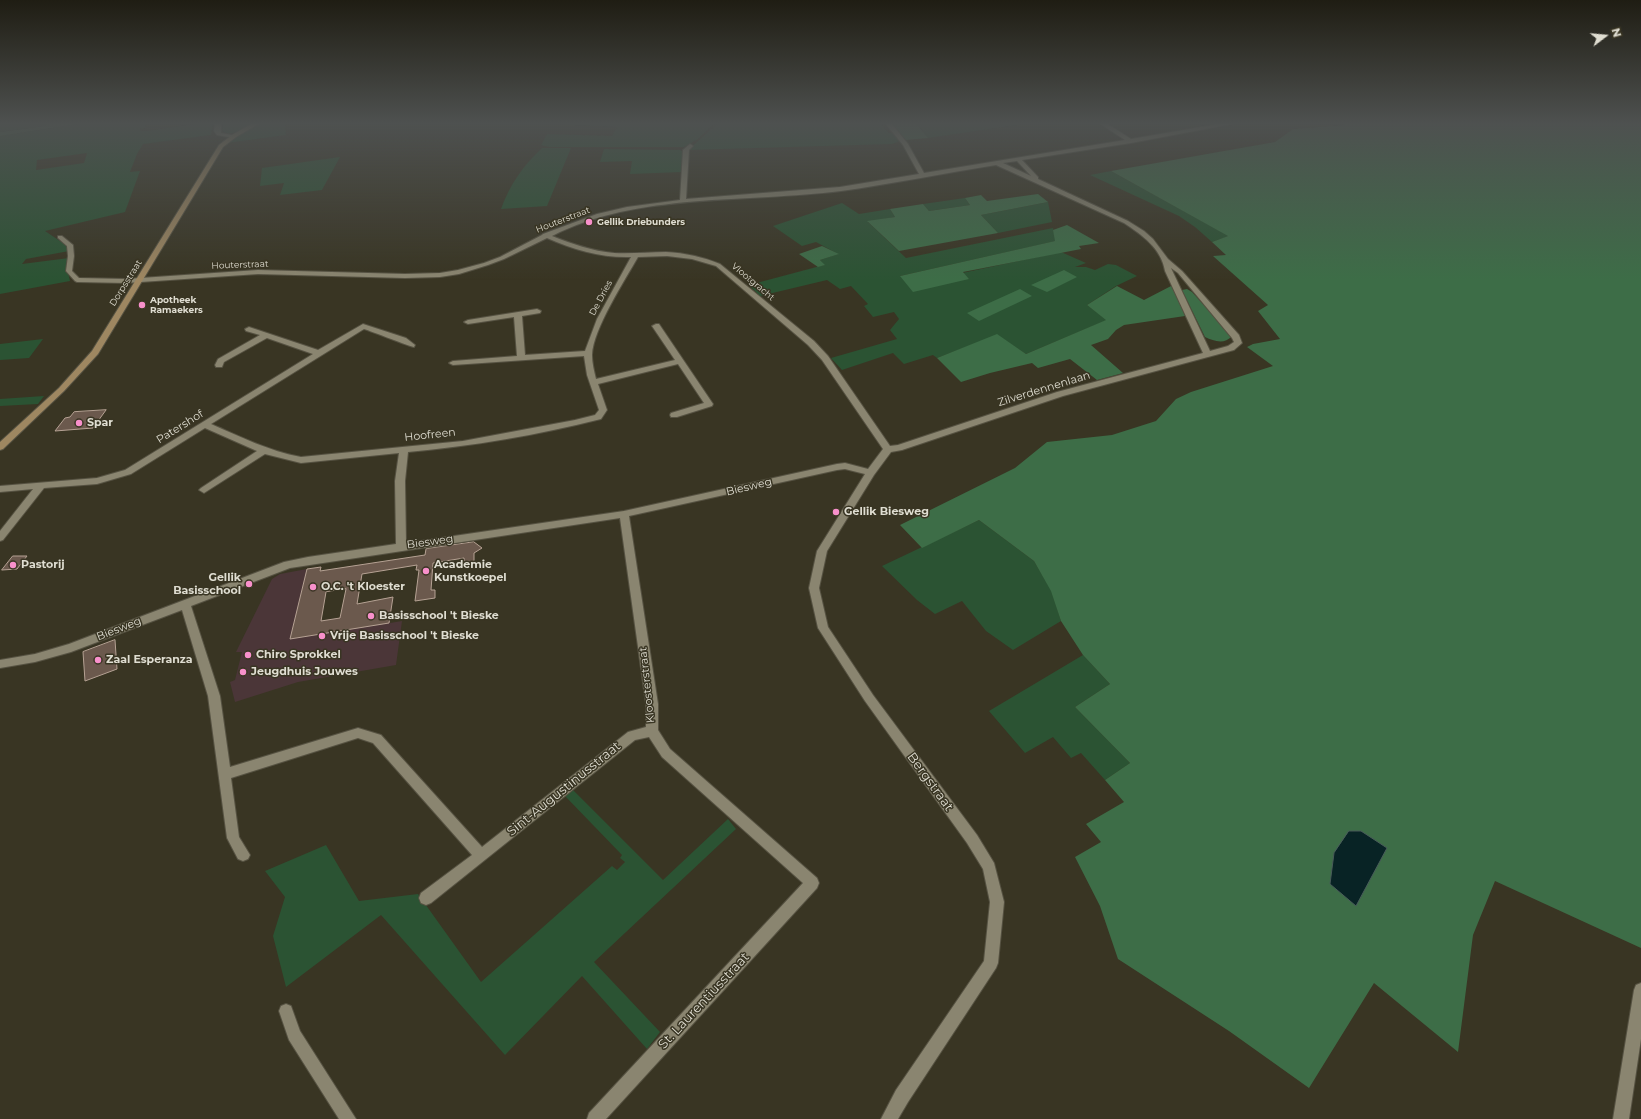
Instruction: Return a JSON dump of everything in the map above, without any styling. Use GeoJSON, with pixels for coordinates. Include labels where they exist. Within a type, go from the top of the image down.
{"type":"FeatureCollection","features":[{"type":"Feature","properties":{"kind":"street","name":"Dorpsstraat"},"geometry":{"type":"LineString","coordinates":[[0,447],[45,406],[78,373],[95,352],[204,175]]}},
{"type":"Feature","properties":{"kind":"street"},"geometry":{"type":"LineString","coordinates":[[683,201],[685,175]]}},
{"type":"Feature","properties":{"kind":"street","name":"Houterstraat"},"geometry":{"type":"LineString","coordinates":[[60,237],[70,245],[71,256],[69,271],[77,280],[139,281],[258,272],[406,276],[440,275],[459,272],[502,258],[545,235],[597,216],[655,204],[821,191],[921,175]]}},
{"type":"Feature","properties":{"kind":"street","name":"Zilverdennenlaan"},"geometry":{"type":"LineString","coordinates":[[888,450],[899,448],[1060,394],[1231,348],[1238,343],[1236,337],[1185,278],[1166,260],[1151,240],[1137,229],[1024,175]]}},
{"type":"Feature","properties":{"kind":"street","name":"Zilverdennenlaan"},"geometry":{"type":"LineString","coordinates":[[1034,175],[1040,182]]}},
{"type":"Feature","properties":{"kind":"street","name":"Vlootgracht"},"geometry":{"type":"LineString","coordinates":[[545,235],[582,250],[616,255],[688,255],[718,265],[811,343],[825,358],[888,450]]}},
{"type":"Feature","properties":{"kind":"street","name":"De Dries"},"geometry":{"type":"LineString","coordinates":[[598,417],[603,410],[589,366],[588,353],[592,337],[636,254]]}},
{"type":"Feature","properties":{"kind":"street","name":"Zilverdennenlaan"},"geometry":{"type":"LineString","coordinates":[[1166,260],[1168,271],[1208,354]]}},
{"type":"Feature","properties":{"kind":"street"},"geometry":{"type":"LineString","coordinates":[[468,322],[537,311]]}},
{"type":"Feature","properties":{"kind":"street"},"geometry":{"type":"LineString","coordinates":[[518,314],[521,357]]}},
{"type":"Feature","properties":{"kind":"street","name":"Patershof"},"geometry":{"type":"LineString","coordinates":[[0,489],[97,481],[128,472],[363,326],[403,340],[411,345]]}},
{"type":"Feature","properties":{"kind":"street"},"geometry":{"type":"LineString","coordinates":[[656,326],[678,361],[709,404],[674,415]]}},
{"type":"Feature","properties":{"kind":"street"},"geometry":{"type":"LineString","coordinates":[[249,329],[265,336],[318,353]]}},
{"type":"Feature","properties":{"kind":"street"},"geometry":{"type":"LineString","coordinates":[[219,365],[221,361],[265,336]]}},
{"type":"Feature","properties":{"kind":"street"},"geometry":{"type":"LineString","coordinates":[[453,364],[521,357],[588,353]]}},
{"type":"Feature","properties":{"kind":"street"},"geometry":{"type":"LineString","coordinates":[[594,382],[678,361]]}},
{"type":"Feature","properties":{"kind":"street","name":"Hoofreen"},"geometry":{"type":"LineString","coordinates":[[204,425],[285,458],[301,460],[404,450],[491,439],[598,417]]}},
{"type":"Feature","properties":{"kind":"street"},"geometry":{"type":"LineString","coordinates":[[204,490],[264,450]]}},
{"type":"Feature","properties":{"kind":"street"},"geometry":{"type":"LineString","coordinates":[[401,546],[400,481],[404,450]]}},
{"type":"Feature","properties":{"kind":"street","name":"Bergstraat"},"geometry":{"type":"LineString","coordinates":[[888,450],[870,473],[822,551],[814,588],[823,628],[869,698],[972,839],[989,867],[997,902],[991,963],[902,1096],[889,1119]]}},
{"type":"Feature","properties":{"kind":"street","name":"Biesweg"},"geometry":{"type":"LineString","coordinates":[[0,664],[35,658],[72,648],[288,565],[401,546],[624,514],[837,467],[845,466],[870,473]]}},
{"type":"Feature","properties":{"kind":"street"},"geometry":{"type":"LineString","coordinates":[[0,538],[41,486]]}},
{"type":"Feature","properties":{"kind":"street","name":"Kloosterstraat"},"geometry":{"type":"LineString","coordinates":[[624,514],[652,704],[652,731],[666,753],[812,883]]}},
{"type":"Feature","properties":{"kind":"street"},"geometry":{"type":"LineString","coordinates":[[185,604],[214,696],[234,838],[242,855]]}},
{"type":"Feature","properties":{"kind":"street","name":"Sint-Augustinusstraat"},"geometry":{"type":"LineString","coordinates":[[426,898],[481,856],[620,744],[632,736],[652,731]]}},
{"type":"Feature","properties":{"kind":"street"},"geometry":{"type":"LineString","coordinates":[[226,774],[358,733],[377,739],[481,856]]}},
{"type":"Feature","properties":{"kind":"street","name":"St. Laurentiusstraat"},"geometry":{"type":"LineString","coordinates":[[595,1119],[812,883]]}},
{"type":"Feature","properties":{"kind":"street"},"geometry":{"type":"LineString","coordinates":[[1621,1119],[1641,990]]}},
{"type":"Feature","properties":{"kind":"street"},"geometry":{"type":"LineString","coordinates":[[286,1011],[294,1035],[348,1119]]}},
{"type":"Feature","properties":{"kind":"shaded area","name":"Vrije Basisschool 't Bieske"},"geometry":{"type":"Polygon","coordinates":[[[307,569],[302,591],[313,622],[391,610],[390,623],[402,621],[396,665],[298,682],[235,702],[230,682],[235,680],[242,652],[236,652],[272,579],[280,574],[307,569]]]}},
{"type":"Feature","properties":{"kind":"green space"},"geometry":{"type":"Polygon","coordinates":[[[0,175],[138,175],[125,212],[45,231],[69,247],[69,251],[26,259],[22,264],[69,258],[67,267],[70,281],[0,294],[0,175]]]}},
{"type":"Feature","properties":{"kind":"green space"},"geometry":{"type":"Polygon","coordinates":[[[261,175],[330,175],[322,190],[280,195],[284,183],[260,186],[261,175]]]}},
{"type":"Feature","properties":{"kind":"green space"},"geometry":{"type":"Polygon","coordinates":[[[560,175],[547,206],[501,209],[518,176],[560,175]]]}},
{"type":"Feature","properties":{"kind":"green space"},"geometry":{"type":"Polygon","coordinates":[[[1090,175],[1119,175],[1229,236],[1212,242],[1195,227],[1179,216],[1090,175]]]}},
{"type":"Feature","properties":{"kind":"green space"},"geometry":{"type":"Polygon","coordinates":[[[1119,175],[1641,175],[1641,948],[1495,881],[1473,935],[1458,1052],[1374,983],[1309,1088],[1229,1031],[1118,959],[1100,906],[1075,857],[1101,842],[1086,824],[1124,802],[1105,780],[1130,763],[1075,707],[1110,684],[1083,655],[1061,621],[1051,591],[1034,561],[979,520],[922,548],[900,525],[1015,468],[1047,442],[1112,435],[1156,421],[1176,399],[1191,392],[1273,366],[1247,347],[1253,344],[1280,339],[1258,311],[1268,305],[1213,256],[1226,255],[1212,242],[1228,236],[1119,175]]]}},
{"type":"Feature","properties":{"kind":"green space"},"geometry":{"type":"Polygon","coordinates":[[[1038,194],[1048,202],[981,215],[998,233],[899,251],[867,221],[895,217],[890,209],[923,204],[929,211],[970,205],[965,198],[981,195],[987,201],[1038,194]]]}},
{"type":"Feature","properties":{"kind":"green space"},"geometry":{"type":"Polygon","coordinates":[[[965,198],[970,205],[929,211],[923,204],[965,198]]]}},
{"type":"Feature","properties":{"kind":"green space"},"geometry":{"type":"Polygon","coordinates":[[[1048,202],[1052,222],[998,233],[981,215],[1048,202]]]}},
{"type":"Feature","properties":{"kind":"green space"},"geometry":{"type":"Polygon","coordinates":[[[842,203],[859,214],[890,209],[895,217],[868,222],[906,258],[1053,228],[1056,241],[900,276],[969,279],[962,273],[1061,252],[1086,263],[1075,267],[1086,267],[1095,270],[1108,264],[1116,265],[1137,276],[1116,286],[1087,305],[1107,320],[1026,354],[997,335],[937,358],[933,355],[904,364],[893,353],[842,370],[831,358],[897,339],[890,330],[899,319],[894,312],[873,317],[864,306],[868,304],[851,286],[840,289],[827,280],[760,296],[749,285],[824,265],[820,260],[838,254],[816,242],[802,246],[773,226],[842,203]]]}},
{"type":"Feature","properties":{"kind":"green space"},"geometry":{"type":"Polygon","coordinates":[[[1067,225],[1099,243],[1079,246],[1081,249],[963,272],[969,279],[913,292],[900,276],[1055,241],[1053,230],[1067,225]]]}},
{"type":"Feature","properties":{"kind":"green space"},"geometry":{"type":"Polygon","coordinates":[[[822,246],[839,254],[820,260],[825,265],[818,267],[799,254],[822,246]]]}},
{"type":"Feature","properties":{"kind":"green space"},"geometry":{"type":"Polygon","coordinates":[[[1064,270],[1077,277],[1047,292],[1031,285],[1064,270]]]}},
{"type":"Feature","properties":{"kind":"green space"},"geometry":{"type":"Polygon","coordinates":[[[1173,285],[1185,316],[1124,325],[1116,330],[1108,339],[1091,345],[1123,373],[1097,380],[1070,359],[1038,368],[1032,363],[961,382],[937,358],[997,334],[1026,354],[1106,320],[1087,305],[1117,286],[1144,300],[1173,285]]]}},
{"type":"Feature","properties":{"kind":"green space"},"geometry":{"type":"Polygon","coordinates":[[[1020,289],[1032,296],[979,321],[967,313],[1020,289]]]}},
{"type":"Feature","properties":{"kind":"green space"},"geometry":{"type":"Polygon","coordinates":[[[1187,289],[1192,292],[1232,336],[1229,339],[1226,341],[1219,341],[1205,337],[1182,290],[1187,289]]]}},
{"type":"Feature","properties":{"kind":"green space"},"geometry":{"type":"Polygon","coordinates":[[[43,339],[29,358],[0,360],[0,344],[43,339]]]}},
{"type":"Feature","properties":{"kind":"green space"},"geometry":{"type":"Polygon","coordinates":[[[44,396],[38,404],[0,406],[0,399],[44,396]]]}},
{"type":"Feature","properties":{"kind":"green space"},"geometry":{"type":"Polygon","coordinates":[[[979,520],[1034,561],[1052,591],[1061,621],[1013,650],[986,631],[962,601],[935,614],[917,600],[882,566],[979,520]]]}},
{"type":"Feature","properties":{"kind":"green space"},"geometry":{"type":"Polygon","coordinates":[[[1083,655],[1110,684],[1075,707],[1130,763],[1105,780],[1081,753],[1071,758],[1053,737],[1025,753],[989,711],[1083,655]]]}},
{"type":"Feature","properties":{"kind":"green space"},"geometry":{"type":"Polygon","coordinates":[[[573,790],[663,880],[728,819],[736,829],[594,962],[660,1032],[647,1049],[582,976],[505,1055],[381,915],[286,987],[273,936],[285,897],[265,871],[326,845],[359,901],[418,894],[481,982],[612,866],[617,870],[625,862],[620,858],[622,855],[565,796],[573,790]]]}},
{"type":"Feature","properties":{"kind":"water"},"geometry":{"type":"Polygon","coordinates":[[[1349,831],[1361,831],[1387,848],[1356,906],[1330,884],[1334,853],[1349,831]]]}},
{"type":"Feature","properties":{"kind":"building","name":"Spar"},"geometry":{"type":"Polygon","coordinates":[[[106,410],[93,428],[55,431],[65,418],[70,417],[74,412],[106,410]]]}},
{"type":"Feature","properties":{"kind":"building"},"geometry":{"type":"Polygon","coordinates":[[[474,542],[482,548],[474,553],[474,566],[464,567],[464,558],[433,563],[431,590],[435,590],[435,598],[415,601],[419,570],[416,570],[417,565],[362,574],[357,604],[393,597],[389,623],[290,639],[307,569],[321,567],[320,571],[425,555],[426,549],[474,542]],[[346,589],[326,592],[321,621],[340,618],[346,589]]]}},
{"type":"Feature","properties":{"kind":"building","name":"Pastorij"},"geometry":{"type":"Polygon","coordinates":[[[13,556],[27,556],[17,569],[2,570],[13,556]]]}},
{"type":"Feature","properties":{"kind":"building","name":"Zaal Esperanza"},"geometry":{"type":"Polygon","coordinates":[[[115,640],[117,669],[85,681],[83,652],[115,640]]]}},
{"type":"Feature","properties":{"kind":"place","name":"Gellik Driebunders"},"geometry":{"type":"Point","coordinates":[589,222]}},
{"type":"Feature","properties":{"kind":"place","name":"Apotheek Ramaekers"},"geometry":{"type":"Point","coordinates":[142,305]}},
{"type":"Feature","properties":{"kind":"place","name":"Spar"},"geometry":{"type":"Point","coordinates":[79,423]}},
{"type":"Feature","properties":{"kind":"place","name":"Gellik Biesweg"},"geometry":{"type":"Point","coordinates":[836,512]}},
{"type":"Feature","properties":{"kind":"place","name":"Pastorij"},"geometry":{"type":"Point","coordinates":[13,565]}},
{"type":"Feature","properties":{"kind":"place","name":"Academie Kunstkoepel"},"geometry":{"type":"Point","coordinates":[426,571]}},
{"type":"Feature","properties":{"kind":"place","name":"Gellik Basisschool"},"geometry":{"type":"Point","coordinates":[249,584]}},
{"type":"Feature","properties":{"kind":"place","name":"O.C. 't Kloester"},"geometry":{"type":"Point","coordinates":[313,587]}},
{"type":"Feature","properties":{"kind":"place","name":"Basisschool 't Bieske"},"geometry":{"type":"Point","coordinates":[371,616]}},
{"type":"Feature","properties":{"kind":"place","name":"Vrije Basisschool 't Bieske"},"geometry":{"type":"Point","coordinates":[322,636]}},
{"type":"Feature","properties":{"kind":"place","name":"Chiro Sprokkel"},"geometry":{"type":"Point","coordinates":[248,655]}},
{"type":"Feature","properties":{"kind":"place","name":"Zaal Esperanza"},"geometry":{"type":"Point","coordinates":[98,660]}},
{"type":"Feature","properties":{"kind":"place","name":"Jeugdhuis Jouwes"},"geometry":{"type":"Point","coordinates":[243,672]}}]}
